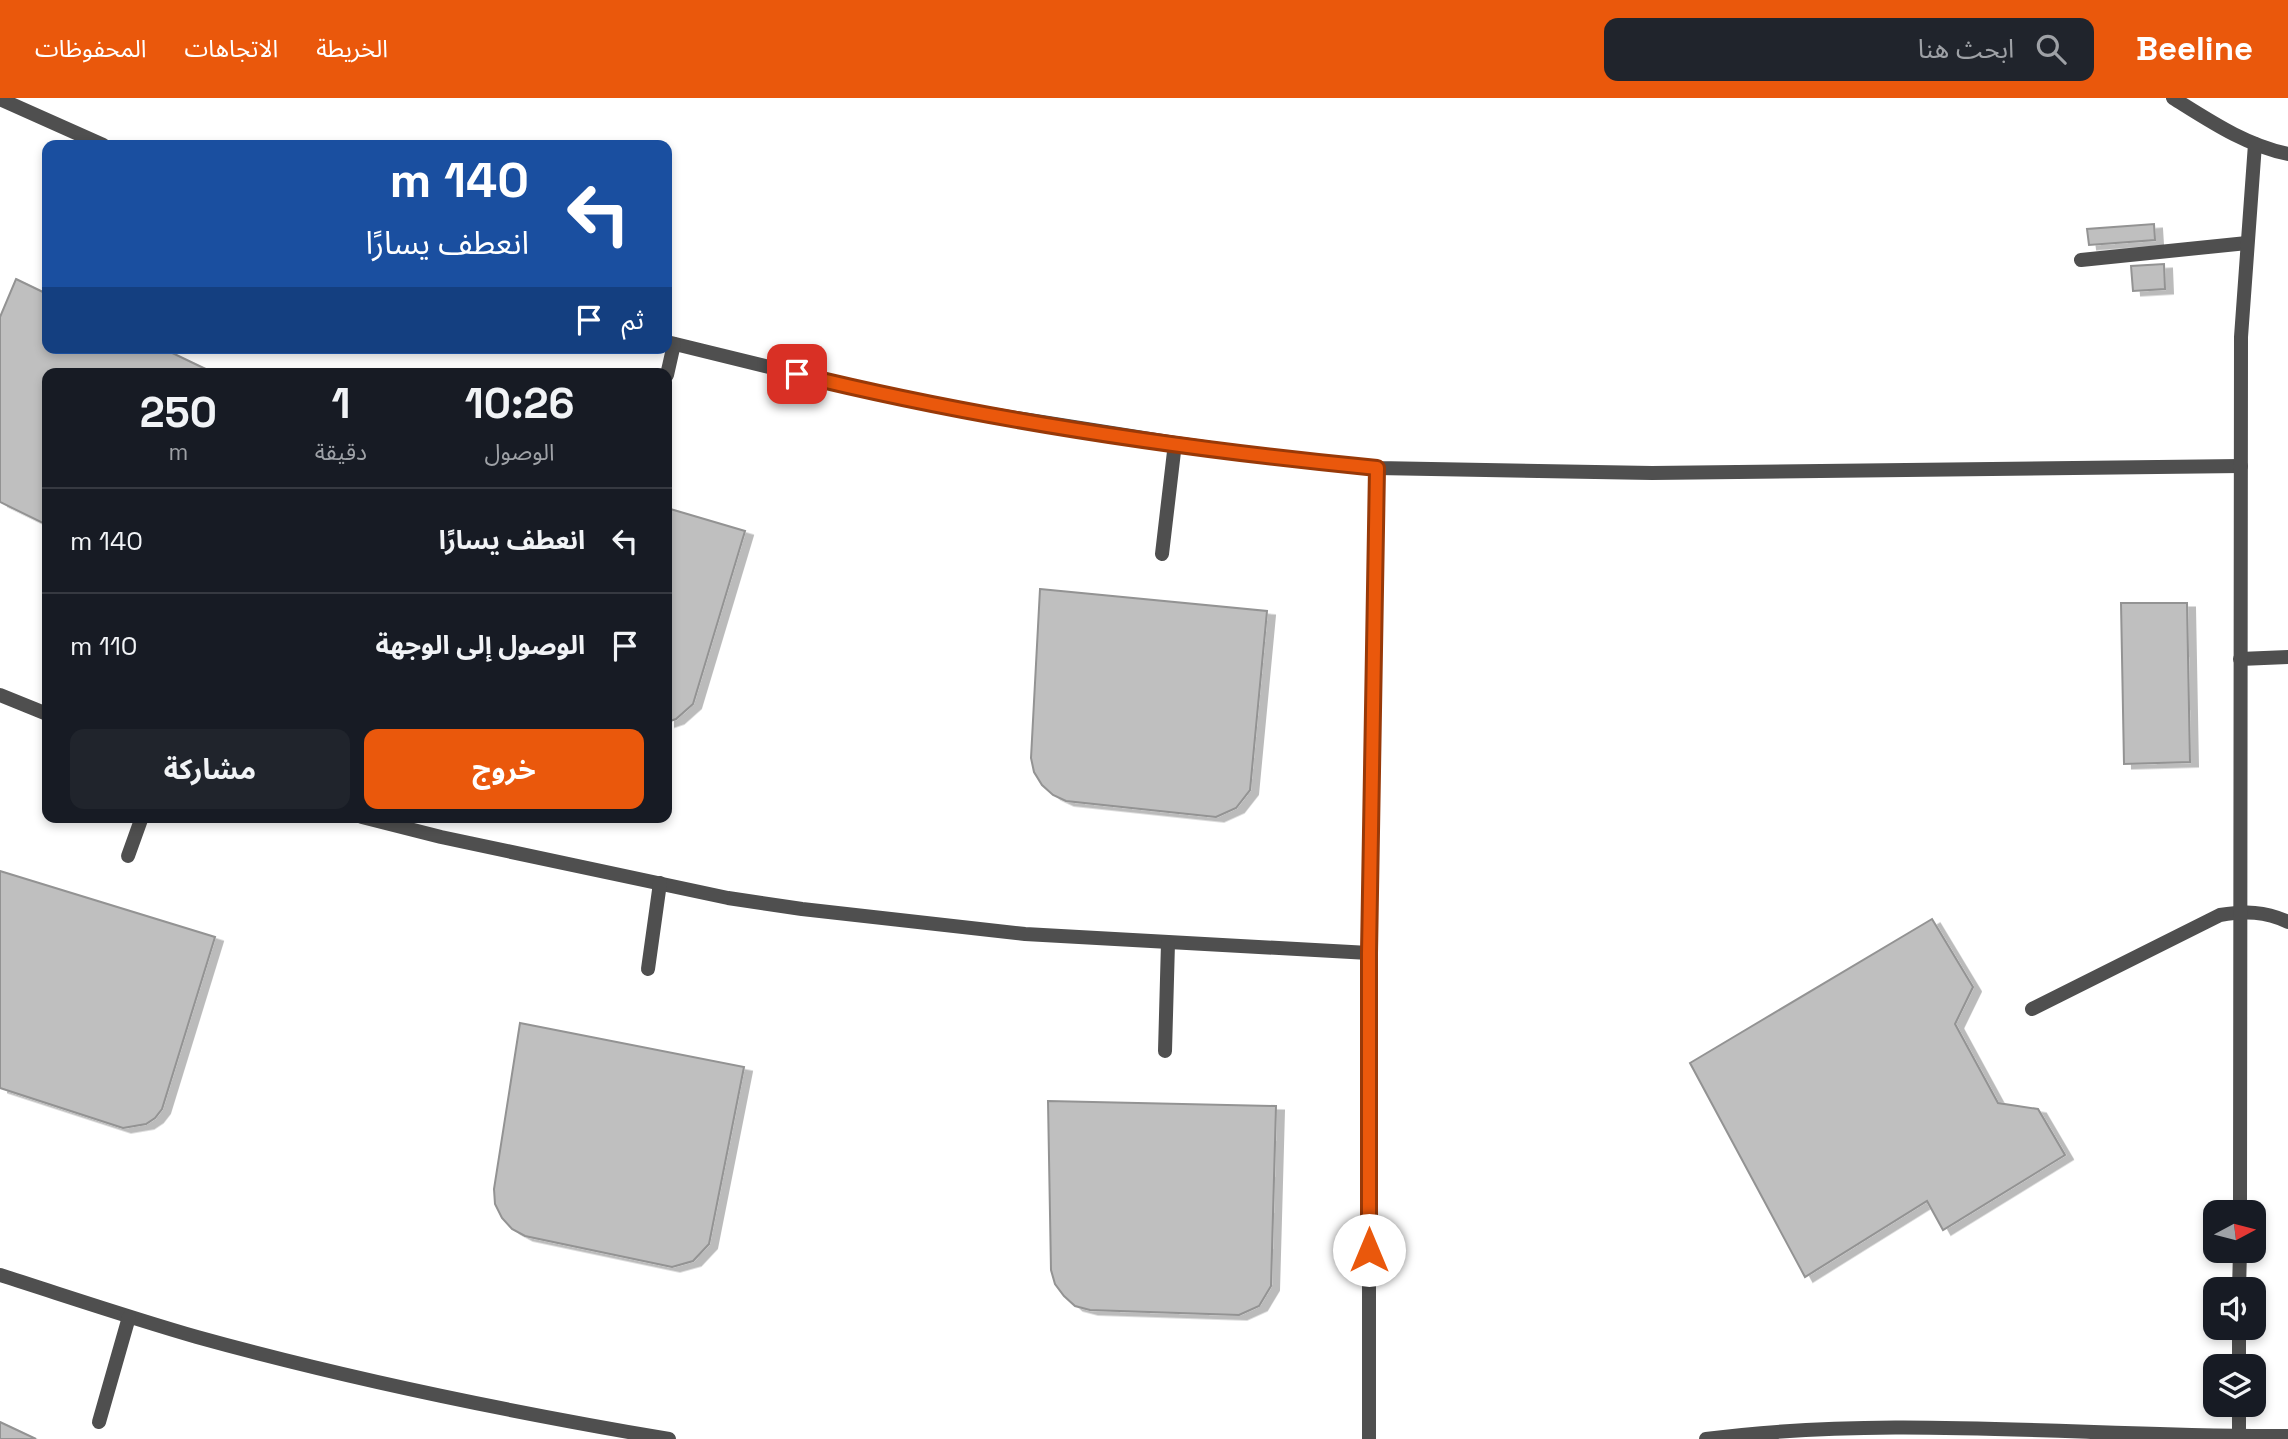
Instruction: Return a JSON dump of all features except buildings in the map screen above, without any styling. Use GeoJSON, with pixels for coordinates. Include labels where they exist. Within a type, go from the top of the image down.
{"type":"FeatureCollection","features":[{"type":"Feature","properties":{"kind":"lane"},"geometry":{"type":"LineString","coordinates":[[2174,98],[2231,134],[2288,154]]}},
{"type":"Feature","properties":{"kind":"lane"},"geometry":{"type":"LineString","coordinates":[[0,99],[92,140]]}},
{"type":"Feature","properties":{"kind":"lane"},"geometry":{"type":"LineString","coordinates":[[2240,1200],[2241,337],[2255,144]]}},
{"type":"Feature","properties":{"kind":"lane"},"geometry":{"type":"LineString","coordinates":[[2081,260],[2247,243]]}},
{"type":"Feature","properties":{"kind":"lane"},"geometry":{"type":"LineString","coordinates":[[672,343],[871,392],[1060,426],[1276,457],[1377,468],[1652,473],[2241,466]]}},
{"type":"Feature","properties":{"kind":"lane"},"geometry":{"type":"LineString","coordinates":[[1162,554],[1175,443]]}},
{"type":"Feature","properties":{"kind":"lane"},"geometry":{"type":"LineString","coordinates":[[1369,1439],[1369,953],[1377,468]]}},
{"type":"Feature","properties":{"kind":"lane"},"geometry":{"type":"LineString","coordinates":[[2240,659],[2288,657]]}},
{"type":"Feature","properties":{"kind":"lane"},"geometry":{"type":"LineString","coordinates":[[0,695],[42,712]]}},
{"type":"Feature","properties":{"kind":"lane"},"geometry":{"type":"LineString","coordinates":[[128,856],[140,823]]}},
{"type":"Feature","properties":{"kind":"lane"},"geometry":{"type":"LineString","coordinates":[[386,823],[729,898],[876,919],[1025,934],[1369,953]]}},
{"type":"Feature","properties":{"kind":"lane"},"geometry":{"type":"LineString","coordinates":[[648,969],[660,883]]}},
{"type":"Feature","properties":{"kind":"lane"},"geometry":{"type":"LineString","coordinates":[[2032,1009],[2220,915],[2259,912],[2288,922]]}},
{"type":"Feature","properties":{"kind":"lane"},"geometry":{"type":"LineString","coordinates":[[1165,1051],[1168,943]]}},
{"type":"Feature","properties":{"kind":"lane"},"geometry":{"type":"LineString","coordinates":[[0,1275],[130,1317],[247,1350],[510,1410],[669,1439]]}},
{"type":"Feature","properties":{"kind":"lane"},"geometry":{"type":"LineString","coordinates":[[99,1422],[130,1317]]}},
{"type":"Feature","properties":{"kind":"lane"},"geometry":{"type":"LineString","coordinates":[[2239,1417],[2239,1436]]}},
{"type":"Feature","properties":{"kind":"lane"},"geometry":{"type":"LineString","coordinates":[[1706,1439],[1803,1430],[1923,1434],[2288,1436]]}},
{"type":"Feature","properties":{"kind":"route"},"geometry":{"type":"LineString","coordinates":[[797,374],[871,392],[1073,428],[1276,457],[1377,468],[1369,953],[1369,1250]]}}]}
